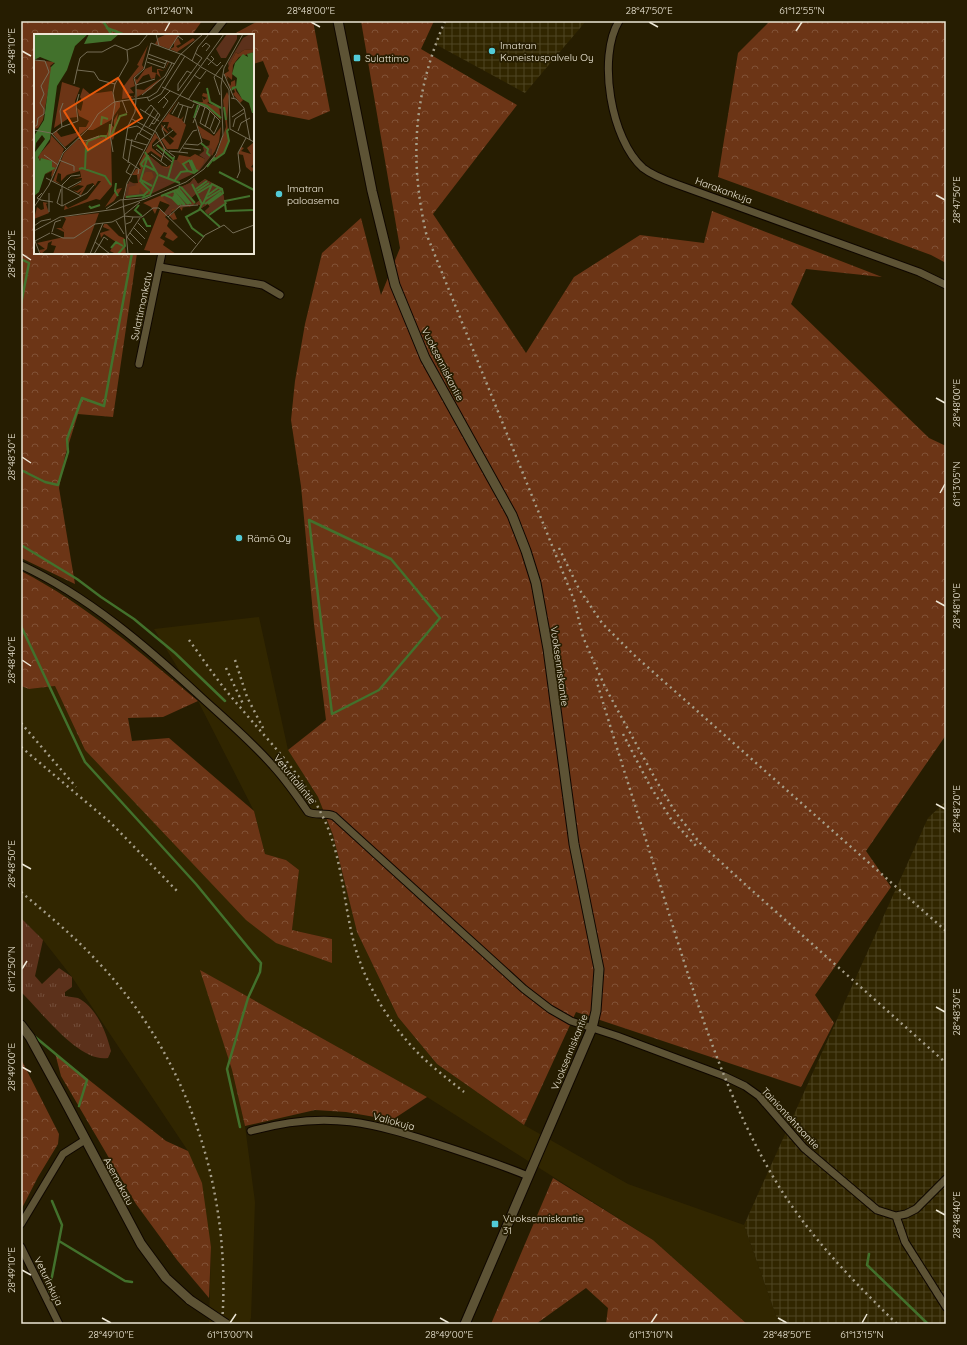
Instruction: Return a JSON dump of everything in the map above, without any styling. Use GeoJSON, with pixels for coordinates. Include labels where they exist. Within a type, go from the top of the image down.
{"type":"FeatureCollection","features":[{"type":"Feature","properties":{"kind":"street"},"geometry":{"type":"LineString","coordinates":[[213,34],[223,21]]}},
{"type":"Feature","properties":{"kind":"street","name":"Vuoksenniskantie"},"geometry":{"type":"LineString","coordinates":[[338,21],[372,192],[395,284],[426,358],[512,515],[526,551],[536,583],[548,650],[574,844],[599,969],[596,1011],[592,1028],[465,1324]]}},
{"type":"Feature","properties":{"kind":"street","name":"Harakankuja"},"geometry":{"type":"LineString","coordinates":[[619,21],[610,48],[609,91],[613,112],[621,136],[630,152],[643,167],[658,177],[920,272],[946,285]]}},
{"type":"Feature","properties":{"kind":"street","name":"Sulattimonkatu"},"geometry":{"type":"LineString","coordinates":[[138,364],[162,254]]}},
{"type":"Feature","properties":{"kind":"street"},"geometry":{"type":"LineString","coordinates":[[160,267],[264,285],[280,295]]}},
{"type":"Feature","properties":{"kind":"street","name":"Veturitallintie"},"geometry":{"type":"LineString","coordinates":[[21,565],[78,598],[136,641],[174,672],[246,738],[274,767],[308,812],[313,814],[329,814],[334,816],[524,989],[550,1009],[571,1021],[592,1028]]}},
{"type":"Feature","properties":{"kind":"street","name":"Asemakatu"},"geometry":{"type":"LineString","coordinates":[[21,1025],[30,1037],[148,1256],[166,1278],[190,1300],[226,1324]]}},
{"type":"Feature","properties":{"kind":"street","name":"Tainiontehtaantie"},"geometry":{"type":"LineString","coordinates":[[592,1028],[724,1076],[745,1086],[759,1096],[804,1148],[869,1205],[881,1212],[896,1216]]}},
{"type":"Feature","properties":{"kind":"street","name":"Valiokuja"},"geometry":{"type":"LineString","coordinates":[[251,1131],[296,1121],[350,1120],[407,1134],[528,1176]]}},
{"type":"Feature","properties":{"kind":"street"},"geometry":{"type":"LineString","coordinates":[[21,1224],[63,1154],[85,1140]]}},
{"type":"Feature","properties":{"kind":"street"},"geometry":{"type":"LineString","coordinates":[[946,1179],[916,1209],[906,1214],[896,1216],[905,1242],[946,1307]]}},
{"type":"Feature","properties":{"kind":"street","name":"Veturinkuja"},"geometry":{"type":"LineString","coordinates":[[21,1247],[59,1324]]}},
{"type":"Feature","properties":{"kind":"shaded area"},"geometry":{"type":"Polygon","coordinates":[[[447,21],[586,21],[525,93],[435,44],[447,21]]]}},
{"type":"Feature","properties":{"kind":"shaded area"},"geometry":{"type":"Polygon","coordinates":[[[259,617],[288,750],[318,797],[333,835],[357,932],[398,1017],[437,1064],[524,1125],[628,1184],[744,1225],[779,1324],[747,1324],[653,1240],[427,1097],[201,971],[232,1070],[245,1126],[255,1202],[251,1318],[249,1324],[209,1324],[211,1246],[188,1151],[72,977],[43,940],[21,918],[21,686],[29,689],[55,686],[85,750],[276,943],[332,939],[292,930],[299,870],[286,860],[265,854],[254,811],[198,701],[154,629],[259,617]]]}},
{"type":"Feature","properties":{"kind":"shaded area"},"geometry":{"type":"Polygon","coordinates":[[[946,801],[946,1324],[779,1324],[744,1225],[928,818],[946,801]]]}},
{"type":"Feature","properties":{"kind":"green space"},"geometry":{"type":"Polygon","coordinates":[[[21,21],[202,21],[193,34],[34,34],[34,254],[137,254],[113,417],[78,414],[65,456],[59,488],[75,584],[21,558],[21,21]]]}},
{"type":"Feature","properties":{"kind":"green space"},"geometry":{"type":"Polygon","coordinates":[[[258,21],[313,21],[330,111],[309,120],[268,112],[260,96],[269,76],[263,61],[254,64],[254,34],[234,34],[258,21]]]}},
{"type":"Feature","properties":{"kind":"green space"},"geometry":{"type":"Polygon","coordinates":[[[361,21],[434,21],[421,49],[517,105],[433,214],[526,353],[574,277],[640,235],[704,243],[712,211],[882,277],[806,269],[791,304],[929,438],[946,446],[946,735],[866,851],[891,887],[815,995],[834,1023],[801,1087],[576,1012],[524,1125],[437,1064],[398,1017],[357,932],[333,835],[318,797],[288,750],[326,720],[314,624],[301,486],[291,420],[295,381],[305,324],[322,253],[361,218],[381,295],[400,248],[361,21]]]}},
{"type":"Feature","properties":{"kind":"green space"},"geometry":{"type":"Polygon","coordinates":[[[770,21],[946,21],[946,263],[931,255],[718,177],[738,53],[770,21]]]}},
{"type":"Feature","properties":{"kind":"green space"},"geometry":{"type":"Polygon","coordinates":[[[21,571],[69,599],[113,631],[198,701],[163,717],[128,718],[132,741],[169,738],[254,811],[265,854],[286,860],[299,870],[292,930],[332,939],[332,963],[276,943],[246,920],[85,750],[55,686],[29,689],[21,686],[21,571]]]}},
{"type":"Feature","properties":{"kind":"green space"},"geometry":{"type":"Polygon","coordinates":[[[21,918],[43,940],[35,976],[42,984],[59,968],[72,977],[72,987],[65,992],[65,996],[78,998],[85,1002],[100,1021],[111,1051],[108,1058],[97,1057],[85,1052],[73,1044],[50,1023],[21,992],[21,918]]]}},
{"type":"Feature","properties":{"kind":"green space"},"geometry":{"type":"Polygon","coordinates":[[[200,970],[427,1097],[392,1120],[346,1112],[315,1110],[245,1126],[232,1070],[200,970]]]}},
{"type":"Feature","properties":{"kind":"green space"},"geometry":{"type":"Polygon","coordinates":[[[55,1053],[166,1141],[188,1151],[202,1183],[211,1247],[209,1298],[177,1260],[136,1204],[61,1076],[55,1053]]]}},
{"type":"Feature","properties":{"kind":"green space"},"geometry":{"type":"Polygon","coordinates":[[[21,1059],[59,1134],[58,1144],[38,1177],[21,1210],[21,1059]]]}},
{"type":"Feature","properties":{"kind":"green space"},"geometry":{"type":"Polygon","coordinates":[[[553,1178],[653,1240],[747,1324],[606,1324],[608,1308],[586,1288],[536,1324],[491,1324],[553,1178]]]}},
{"type":"Feature","properties":{"kind":"waterway"},"geometry":{"type":"LineString","coordinates":[[103,21],[111,34]]}},
{"type":"Feature","properties":{"kind":"waterway"},"geometry":{"type":"LineString","coordinates":[[107,28],[122,34]]}},
{"type":"Feature","properties":{"kind":"waterway"},"geometry":{"type":"LineString","coordinates":[[21,470],[45,482],[58,485],[68,452],[67,439],[82,398],[104,406],[132,254]]}},
{"type":"Feature","properties":{"kind":"waterway"},"geometry":{"type":"LineString","coordinates":[[21,259],[29,263],[21,304]]}},
{"type":"Feature","properties":{"kind":"waterway"},"geometry":{"type":"LineString","coordinates":[[309,520],[391,559],[440,618],[379,690],[332,714],[309,520]]}},
{"type":"Feature","properties":{"kind":"waterway"},"geometry":{"type":"LineString","coordinates":[[21,545],[77,579],[134,619],[175,653],[225,701]]}},
{"type":"Feature","properties":{"kind":"waterway"},"geometry":{"type":"LineString","coordinates":[[21,626],[85,762],[196,884],[261,963],[260,972],[248,998],[227,1069],[240,1127]]}},
{"type":"Feature","properties":{"kind":"waterway"},"geometry":{"type":"LineString","coordinates":[[34,1036],[87,1080],[79,1106]]}},
{"type":"Feature","properties":{"kind":"waterway"},"geometry":{"type":"LineString","coordinates":[[49,1292],[62,1225],[52,1201]]}},
{"type":"Feature","properties":{"kind":"waterway"},"geometry":{"type":"LineString","coordinates":[[59,1241],[125,1281],[132,1282]]}},
{"type":"Feature","properties":{"kind":"waterway"},"geometry":{"type":"LineString","coordinates":[[869,1254],[867,1265],[928,1324]]}},
{"type":"Feature","properties":{"kind":"railway"},"geometry":{"type":"LineString","coordinates":[[445,21],[427,74],[421,100],[418,126],[416,152],[417,178],[426,233],[574,600],[583,637],[605,687],[657,782],[676,813],[700,843],[946,1063]]}},
{"type":"Feature","properties":{"kind":"railway"},"geometry":{"type":"LineString","coordinates":[[559,548],[579,589],[602,623],[634,655],[946,931]]}},
{"type":"Feature","properties":{"kind":"railway"},"geometry":{"type":"LineString","coordinates":[[189,640],[226,691],[295,772],[314,800],[322,815],[333,844],[341,874],[356,951],[369,983],[386,1013],[418,1053],[464,1092]]}},
{"type":"Feature","properties":{"kind":"railway"},"geometry":{"type":"LineString","coordinates":[[235,660],[247,697],[263,728]]}},
{"type":"Feature","properties":{"kind":"railway"},"geometry":{"type":"LineString","coordinates":[[226,668],[244,706]]}},
{"type":"Feature","properties":{"kind":"railway"},"geometry":{"type":"LineString","coordinates":[[596,679],[699,1008],[744,1121],[762,1158],[795,1211],[822,1245],[897,1324]]}},
{"type":"Feature","properties":{"kind":"railway"},"geometry":{"type":"LineString","coordinates":[[21,723],[76,787]]}},
{"type":"Feature","properties":{"kind":"railway"},"geometry":{"type":"LineString","coordinates":[[623,734],[650,786],[671,819],[697,847]]}},
{"type":"Feature","properties":{"kind":"railway"},"geometry":{"type":"LineString","coordinates":[[21,747],[111,823],[178,892]]}},
{"type":"Feature","properties":{"kind":"railway"},"geometry":{"type":"LineString","coordinates":[[21,892],[79,943],[97,961],[129,999],[157,1040],[180,1083],[198,1129],[211,1176],[220,1225],[223,1274],[222,1324]]}},
{"type":"Feature","properties":{"kind":"place","name":"Imatran Koneistuspalvelu Oy"},"geometry":{"type":"Point","coordinates":[492,51]}},
{"type":"Feature","properties":{"kind":"place","name":"Sulattimo"},"geometry":{"type":"Point","coordinates":[357,58]}},
{"type":"Feature","properties":{"kind":"place","name":"Imatran paloasema"},"geometry":{"type":"Point","coordinates":[279,194]}},
{"type":"Feature","properties":{"kind":"place","name":"Rämö Oy"},"geometry":{"type":"Point","coordinates":[239,538]}},
{"type":"Feature","properties":{"kind":"place","name":"Vuoksenniskantie 31"},"geometry":{"type":"Point","coordinates":[495,1224]}}]}
